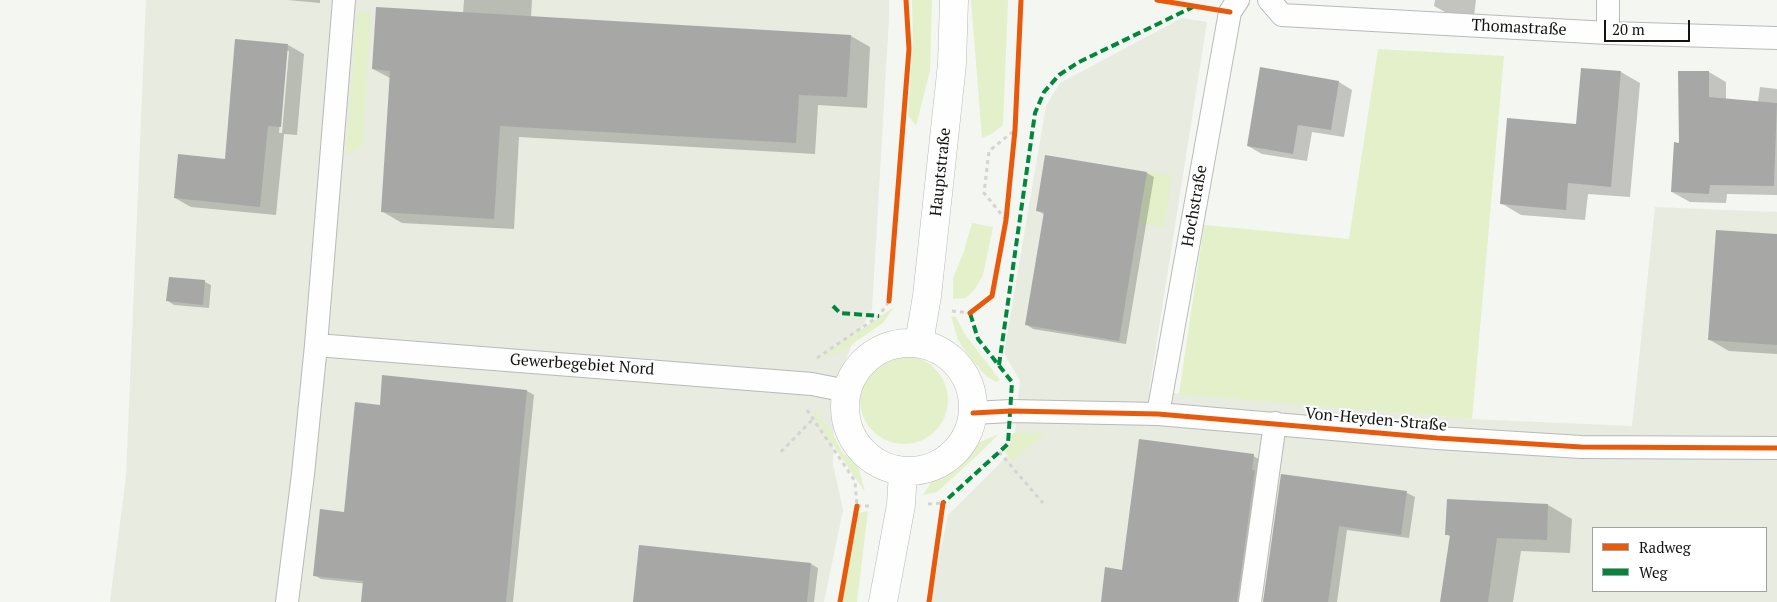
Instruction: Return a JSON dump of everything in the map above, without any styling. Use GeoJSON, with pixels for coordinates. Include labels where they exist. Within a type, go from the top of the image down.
{"type":"FeatureCollection","features":[{"type":"Feature","properties":{"kind":"main road","name":"Hauptstraße"},"geometry":{"type":"LineString","coordinates":[[919,343],[927,296],[952,64],[954,0]]}},
{"type":"Feature","properties":{"kind":"main road"},"geometry":{"type":"LineString","coordinates":[[900,343],[919,343],[938,349],[953,360],[965,375],[972,394],[974,413],[968,433],[957,450],[942,463],[923,470],[903,471],[882,465],[864,452],[851,434],[845,413],[847,391],[854,374],[866,359],[882,349],[900,343]]}},
{"type":"Feature","properties":{"kind":"main road"},"geometry":{"type":"LineString","coordinates":[[883,602],[901,505],[903,471]]}},
{"type":"Feature","properties":{"kind":"street"},"geometry":{"type":"LineString","coordinates":[[287,602],[303,474],[316,345],[344,0]]}},
{"type":"Feature","properties":{"kind":"street","name":"Thomastraße"},"geometry":{"type":"LineString","coordinates":[[1269,0],[1282,15],[1608,32],[1777,38]]}},
{"type":"Feature","properties":{"kind":"street"},"geometry":{"type":"LineString","coordinates":[[1608,0],[1608,32]]}},
{"type":"Feature","properties":{"kind":"street","name":"Hochstraße"},"geometry":{"type":"LineString","coordinates":[[1158,414],[1234,6]]}},
{"type":"Feature","properties":{"kind":"street","name":"Gewerbegebiet Nord"},"geometry":{"type":"LineString","coordinates":[[316,345],[800,383],[847,391]]}},
{"type":"Feature","properties":{"kind":"street","name":"Von-Heyden-Straße"},"geometry":{"type":"LineString","coordinates":[[974,413],[1011,411],[1158,414],[1437,438],[1581,447],[1777,448]]}},
{"type":"Feature","properties":{"kind":"street"},"geometry":{"type":"LineString","coordinates":[[1250,602],[1274,423]]}},
{"type":"Feature","properties":{"kind":"path"},"geometry":{"type":"LineString","coordinates":[[889,301],[909,50],[906,0]]}},
{"type":"Feature","properties":{"kind":"path"},"geometry":{"type":"LineString","coordinates":[[970,313],[992,296],[1006,220],[1015,130],[1021,0]]}},
{"type":"Feature","properties":{"kind":"path"},"geometry":{"type":"LineString","coordinates":[[1157,0],[1234,6]]}},
{"type":"Feature","properties":{"kind":"path"},"geometry":{"type":"LineString","coordinates":[[1006,220],[984,193],[988,151],[1015,130]]}},
{"type":"Feature","properties":{"kind":"path"},"geometry":{"type":"LineString","coordinates":[[781,452],[813,419]]}},
{"type":"Feature","properties":{"kind":"path"},"geometry":{"type":"LineString","coordinates":[[999,452],[1043,503]]}},
{"type":"Feature","properties":{"kind":"path"},"geometry":{"type":"LineString","coordinates":[[840,602],[857,506]]}},
{"type":"Feature","properties":{"kind":"shaded area"},"geometry":{"type":"Polygon","coordinates":[[[146,0],[889,0],[872,310],[851,346],[835,391],[833,464],[843,510],[824,602],[110,602],[126,476],[146,0]]]}},
{"type":"Feature","properties":{"kind":"shaded area"},"geometry":{"type":"Polygon","coordinates":[[[1182,18],[1207,22],[1149,391],[1472,419],[1632,426],[1655,207],[1777,212],[1777,602],[930,602],[948,515],[1013,450],[1020,381],[1004,353],[1046,106],[1060,83],[1182,18]]]}},
{"type":"Feature","properties":{"kind":"green space"},"geometry":{"type":"Polygon","coordinates":[[[912,0],[932,0],[930,70],[916,126],[908,115],[913,41],[912,0]]]}},
{"type":"Feature","properties":{"kind":"green space"},"geometry":{"type":"Polygon","coordinates":[[[971,0],[1008,0],[1003,125],[993,133],[982,138],[971,0]]]}},
{"type":"Feature","properties":{"kind":"green space"},"geometry":{"type":"Polygon","coordinates":[[[357,12],[371,13],[362,146],[346,155],[357,12]]]}},
{"type":"Feature","properties":{"kind":"green space"},"geometry":{"type":"Polygon","coordinates":[[[1378,49],[1504,56],[1472,419],[1179,394],[1204,225],[1349,239],[1378,49]]]}},
{"type":"Feature","properties":{"kind":"green space"},"geometry":{"type":"Polygon","coordinates":[[[1147,172],[1172,175],[1164,227],[1139,223],[1147,172]]]}},
{"type":"Feature","properties":{"kind":"green space"},"geometry":{"type":"Polygon","coordinates":[[[972,223],[993,227],[983,275],[975,289],[966,298],[953,299],[953,278],[963,254],[972,223]]]}},
{"type":"Feature","properties":{"kind":"green space"},"geometry":{"type":"Polygon","coordinates":[[[894,307],[883,323],[842,351],[829,356],[822,356],[894,307]]]}},
{"type":"Feature","properties":{"kind":"green space"},"geometry":{"type":"Polygon","coordinates":[[[951,316],[956,317],[964,333],[1000,380],[996,382],[986,376],[971,359],[958,340],[951,316]]]}},
{"type":"Feature","properties":{"kind":"green space"},"geometry":{"type":"Polygon","coordinates":[[[904,356],[921,360],[935,369],[944,383],[948,400],[944,417],[935,431],[921,440],[904,444],[887,440],[873,431],[864,417],[860,400],[864,383],[873,369],[887,360],[904,356]]]}},
{"type":"Feature","properties":{"kind":"green space"},"geometry":{"type":"Polygon","coordinates":[[[810,411],[818,414],[832,432],[842,452],[858,466],[865,492],[810,411]]]}},
{"type":"Feature","properties":{"kind":"green space"},"geometry":{"type":"Polygon","coordinates":[[[1013,433],[1044,433],[1013,461],[1004,451],[1010,444],[1013,433]]]}},
{"type":"Feature","properties":{"kind":"green space"},"geometry":{"type":"Polygon","coordinates":[[[999,434],[937,492],[923,495],[934,478],[960,461],[980,442],[999,434]]]}},
{"type":"Feature","properties":{"kind":"green space"},"geometry":{"type":"Polygon","coordinates":[[[868,511],[857,602],[842,602],[858,513],[868,511]]]}},
{"type":"Feature","properties":{"kind":"building"},"geometry":{"type":"Polygon","coordinates":[[[376,7],[851,35],[847,97],[799,95],[796,143],[500,126],[494,219],[381,212],[390,71],[372,69],[376,7]]]}},
{"type":"Feature","properties":{"kind":"building"},"geometry":{"type":"Polygon","coordinates":[[[235,39],[288,44],[281,127],[268,126],[260,207],[174,198],[178,154],[225,159],[235,39]]]}},
{"type":"Feature","properties":{"kind":"building"},"geometry":{"type":"Polygon","coordinates":[[[1260,67],[1339,81],[1331,130],[1298,125],[1293,154],[1247,146],[1260,67]]]}},
{"type":"Feature","properties":{"kind":"building"},"geometry":{"type":"Polygon","coordinates":[[[1581,68],[1621,71],[1611,187],[1568,183],[1566,210],[1500,204],[1507,118],[1576,124],[1581,68]]]}},
{"type":"Feature","properties":{"kind":"building"},"geometry":{"type":"Polygon","coordinates":[[[1678,71],[1709,71],[1709,97],[1777,103],[1774,186],[1710,185],[1709,194],[1671,192],[1674,142],[1679,143],[1678,71]]]}},
{"type":"Feature","properties":{"kind":"building"},"geometry":{"type":"Polygon","coordinates":[[[1045,155],[1147,172],[1119,341],[1025,325],[1044,212],[1036,211],[1045,155]]]}},
{"type":"Feature","properties":{"kind":"building"},"geometry":{"type":"Polygon","coordinates":[[[1716,230],[1777,234],[1777,345],[1708,340],[1716,230]]]}},
{"type":"Feature","properties":{"kind":"building"},"geometry":{"type":"Polygon","coordinates":[[[169,277],[205,280],[203,305],[166,301],[169,277]]]}},
{"type":"Feature","properties":{"kind":"building"},"geometry":{"type":"Polygon","coordinates":[[[382,375],[527,390],[506,602],[361,602],[363,581],[313,576],[320,509],[344,512],[355,402],[380,405],[382,375]]]}},
{"type":"Feature","properties":{"kind":"building"},"geometry":{"type":"Polygon","coordinates":[[[1139,439],[1254,454],[1252,470],[1255,470],[1237,602],[1101,602],[1105,567],[1122,570],[1139,439]]]}},
{"type":"Feature","properties":{"kind":"building"},"geometry":{"type":"Polygon","coordinates":[[[1281,474],[1407,491],[1401,535],[1339,526],[1328,602],[1263,602],[1281,474]]]}},
{"type":"Feature","properties":{"kind":"building"},"geometry":{"type":"Polygon","coordinates":[[[1447,499],[1548,504],[1547,540],[1497,538],[1488,602],[1440,602],[1450,535],[1445,535],[1447,499]]]}},
{"type":"Feature","properties":{"kind":"building"},"geometry":{"type":"Polygon","coordinates":[[[639,545],[811,563],[807,602],[633,602],[639,545]]]}},
{"type":"Feature","properties":{"kind":"marked path"},"geometry":{"type":"LineString","coordinates":[[999,365],[1035,113],[1044,92],[1059,75],[1079,62],[1193,7]]}},
{"type":"Feature","properties":{"kind":"marked path"},"geometry":{"type":"LineString","coordinates":[[833,306],[840,313],[879,316]]}},
{"type":"Feature","properties":{"kind":"marked path"},"geometry":{"type":"LineString","coordinates":[[942,508],[943,503],[1008,444],[1012,382],[978,339],[970,313]]}},
{"type":"Feature","properties":{"kind":"cycle path"},"geometry":{"type":"LineString","coordinates":[[889,301],[909,49],[906,0]]}},
{"type":"Feature","properties":{"kind":"cycle path"},"geometry":{"type":"LineString","coordinates":[[970,313],[992,296],[1006,220],[1015,130],[1021,0]]}},
{"type":"Feature","properties":{"kind":"cycle path"},"geometry":{"type":"LineString","coordinates":[[1157,0],[1230,12]]}},
{"type":"Feature","properties":{"kind":"cycle path"},"geometry":{"type":"LineString","coordinates":[[973,413],[1011,411],[1158,414],[1437,438],[1581,447],[1777,448]]}},
{"type":"Feature","properties":{"kind":"cycle path"},"geometry":{"type":"LineString","coordinates":[[929,602],[943,503]]}},
{"type":"Feature","properties":{"kind":"cycle path"},"geometry":{"type":"LineString","coordinates":[[840,602],[857,506]]}}]}
